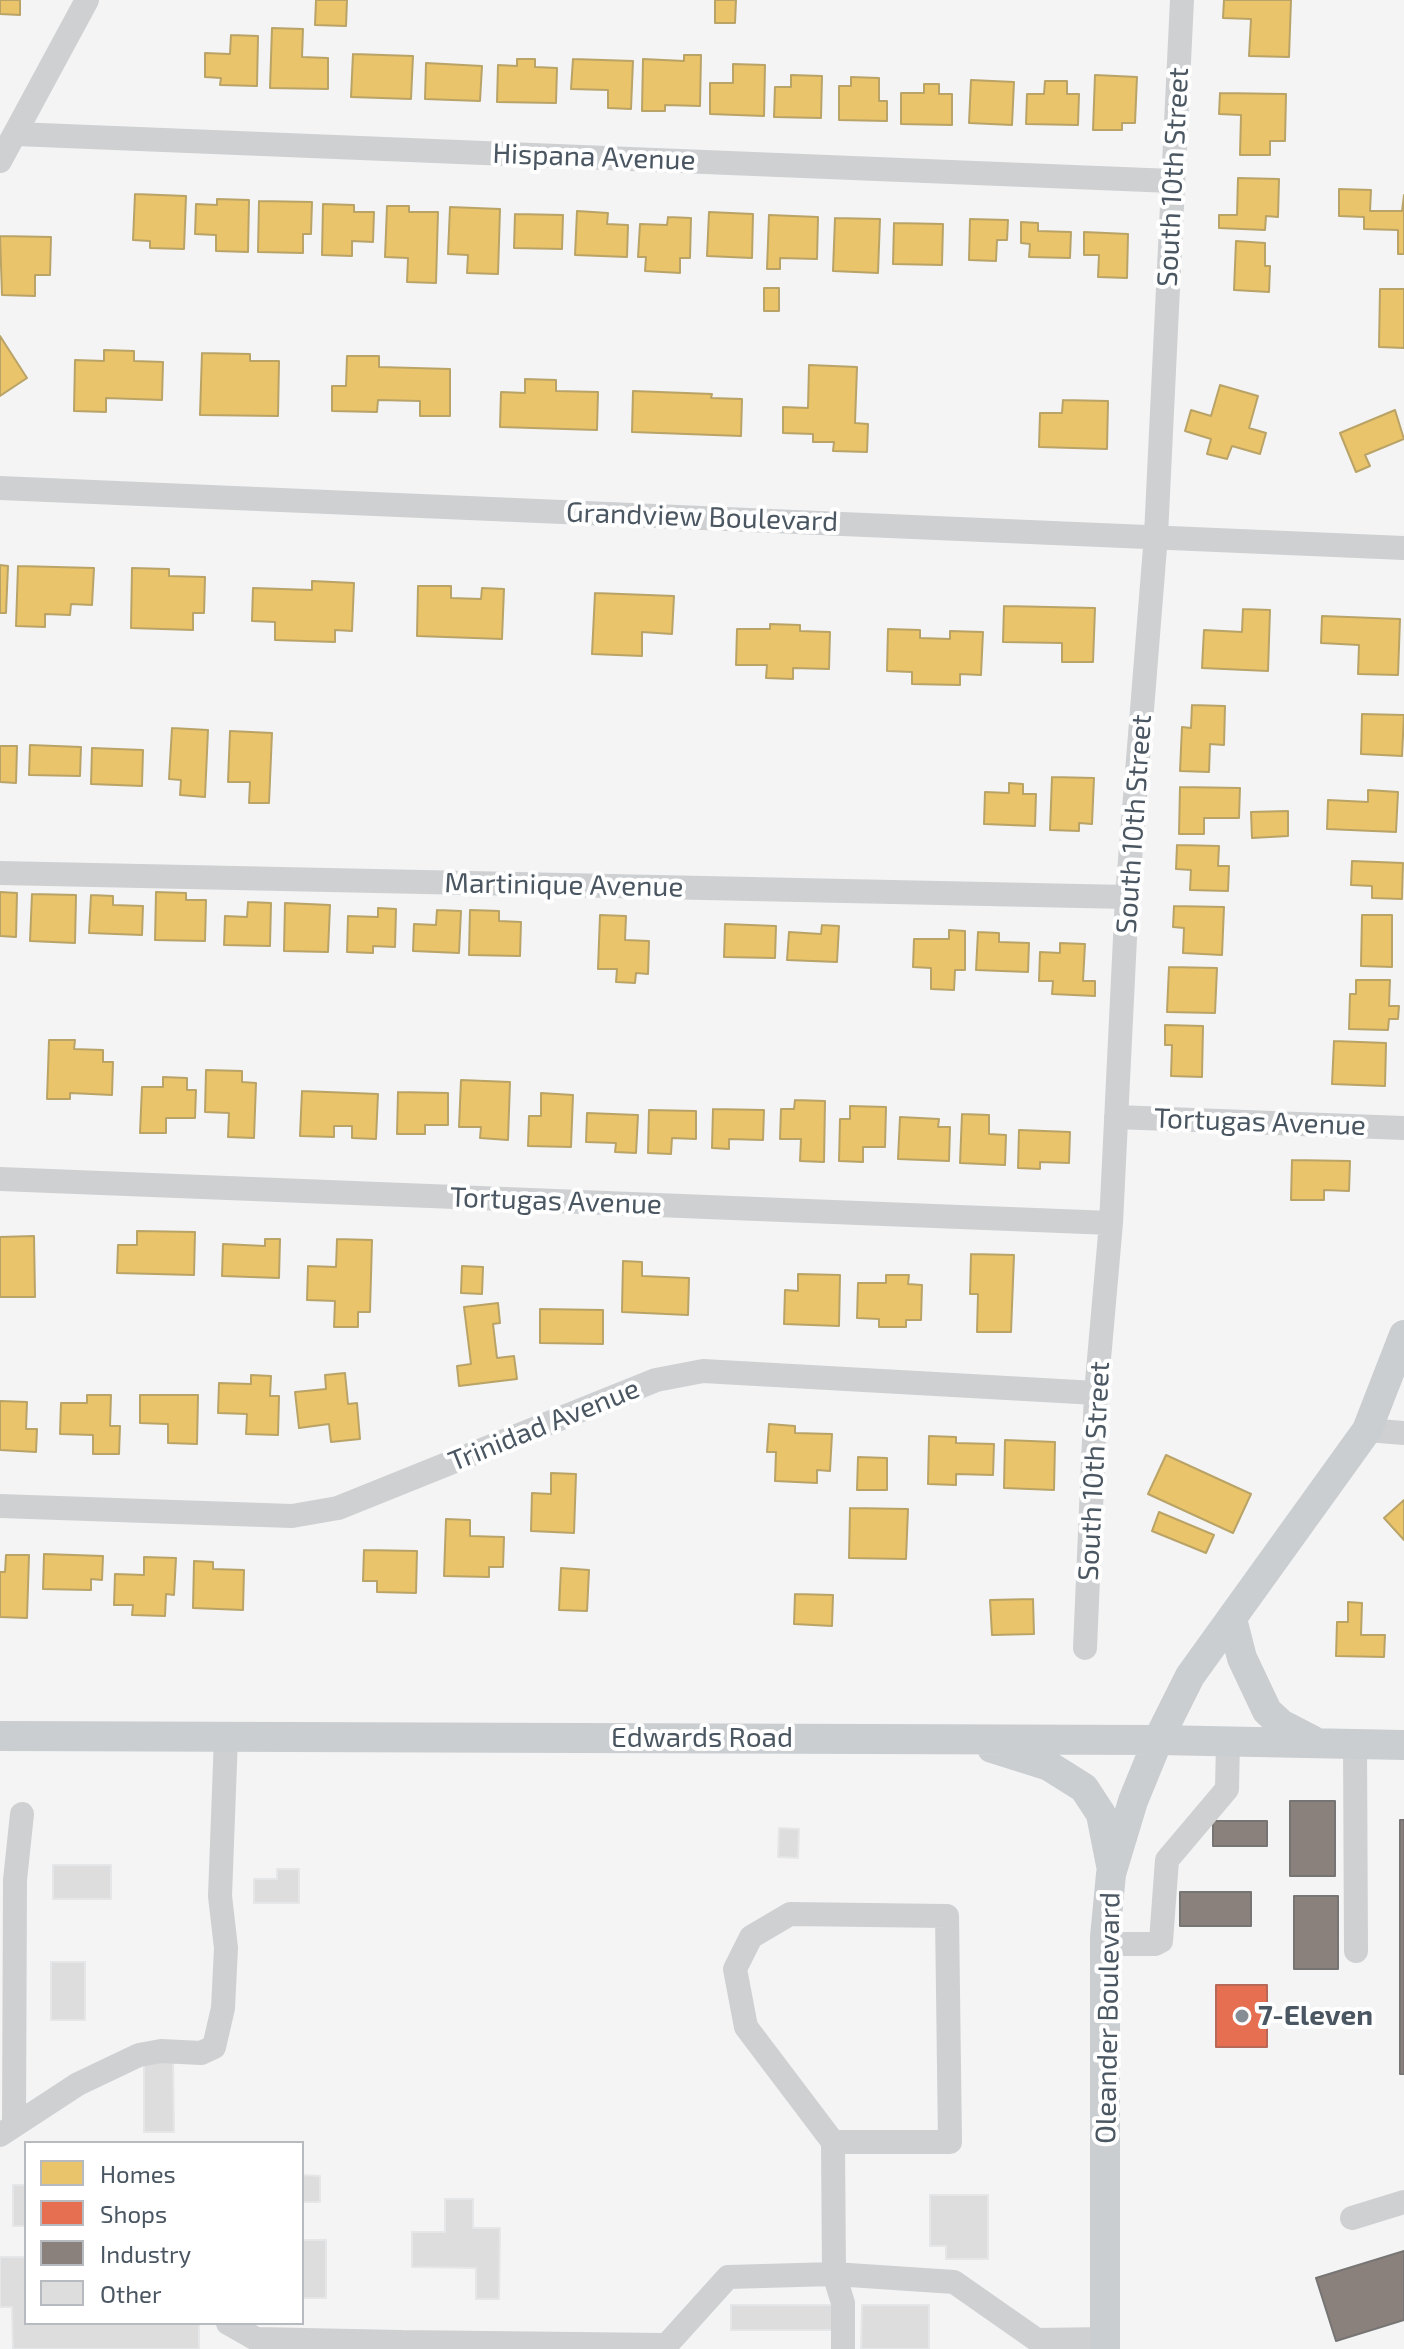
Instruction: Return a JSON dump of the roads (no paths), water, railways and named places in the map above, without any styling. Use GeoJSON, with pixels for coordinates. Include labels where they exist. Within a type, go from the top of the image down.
{"type":"FeatureCollection","features":[{"type":"Feature","properties":{"kind":"main road","name":"Oleander Boulevard"},"geometry":{"type":"LineString","coordinates":[[1105,2344],[1105,1944],[1111,1874],[1133,1801],[1158,1740],[1190,1676],[1367,1430],[1404,1335]]}},
{"type":"Feature","properties":{"kind":"main road"},"geometry":{"type":"LineString","coordinates":[[1232,1619],[1242,1658],[1267,1711],[1281,1724],[1318,1743]]}},
{"type":"Feature","properties":{"kind":"main road","name":"Edwards Road"},"geometry":{"type":"LineString","coordinates":[[0,1736],[1158,1740],[1404,1745]]}},
{"type":"Feature","properties":{"kind":"main road"},"geometry":{"type":"LineString","coordinates":[[963,1739],[1049,1766],[1084,1788],[1101,1814],[1109,1843],[1111,1874]]}},
{"type":"Feature","properties":{"kind":"street"},"geometry":{"type":"LineString","coordinates":[[0,161],[87,0]]}},
{"type":"Feature","properties":{"kind":"street","name":"South 10th Street"},"geometry":{"type":"LineString","coordinates":[[1085,1648],[1096,1393],[1111,1223],[1127,897],[1156,535],[1182,0]]}},
{"type":"Feature","properties":{"kind":"street","name":"Hispana Avenue"},"geometry":{"type":"LineString","coordinates":[[16,134],[1172,181]]}},
{"type":"Feature","properties":{"kind":"street","name":"Grandview Boulevard"},"geometry":{"type":"LineString","coordinates":[[0,488],[1404,548]]}},
{"type":"Feature","properties":{"kind":"street","name":"Martinique Avenue"},"geometry":{"type":"LineString","coordinates":[[0,873],[1127,897]]}},
{"type":"Feature","properties":{"kind":"street","name":"Tortugas Avenue"},"geometry":{"type":"LineString","coordinates":[[1116,1117],[1404,1128]]}},
{"type":"Feature","properties":{"kind":"street","name":"Tortugas Avenue"},"geometry":{"type":"LineString","coordinates":[[0,1179],[1111,1223]]}},
{"type":"Feature","properties":{"kind":"street","name":"Trinidad Avenue"},"geometry":{"type":"LineString","coordinates":[[0,1506],[292,1516],[338,1508],[656,1380],[703,1371],[1096,1393]]}},
{"type":"Feature","properties":{"kind":"street"},"geometry":{"type":"LineString","coordinates":[[1367,1430],[1404,1433]]}},
{"type":"Feature","properties":{"kind":"street"},"geometry":{"type":"LineString","coordinates":[[7,2130],[78,2084],[139,2055],[161,2051],[201,2053],[214,2047],[223,2008],[226,1948],[220,1896],[226,1737]]}},
{"type":"Feature","properties":{"kind":"street"},"geometry":{"type":"LineString","coordinates":[[1105,1944],[1155,1944],[1161,1941],[1167,1860],[1227,1789],[1228,1741]]}},
{"type":"Feature","properties":{"kind":"street"},"geometry":{"type":"LineString","coordinates":[[1355,1744],[1356,1951]]}},
{"type":"Feature","properties":{"kind":"street"},"geometry":{"type":"LineString","coordinates":[[7,2130],[15,1880],[22,1814]]}},
{"type":"Feature","properties":{"kind":"street"},"geometry":{"type":"LineString","coordinates":[[833,2142],[950,2142],[947,1916],[790,1914],[751,1937],[735,1969],[746,2027],[833,2142],[834,2274],[843,2303],[843,2349]]}},
{"type":"Feature","properties":{"kind":"street"},"geometry":{"type":"LineString","coordinates":[[1352,2218],[1404,2202]]}},
{"type":"Feature","properties":{"kind":"street"},"geometry":{"type":"LineString","coordinates":[[232,2325],[256,2339],[400,2345],[663,2347],[728,2277],[834,2274],[954,2282],[1032,2344],[1105,2344]]}},
{"type":"Feature","properties":{"kind":"place","name":"7-Eleven"},"geometry":{"type":"Point","coordinates":[1242,2016]}}]}
